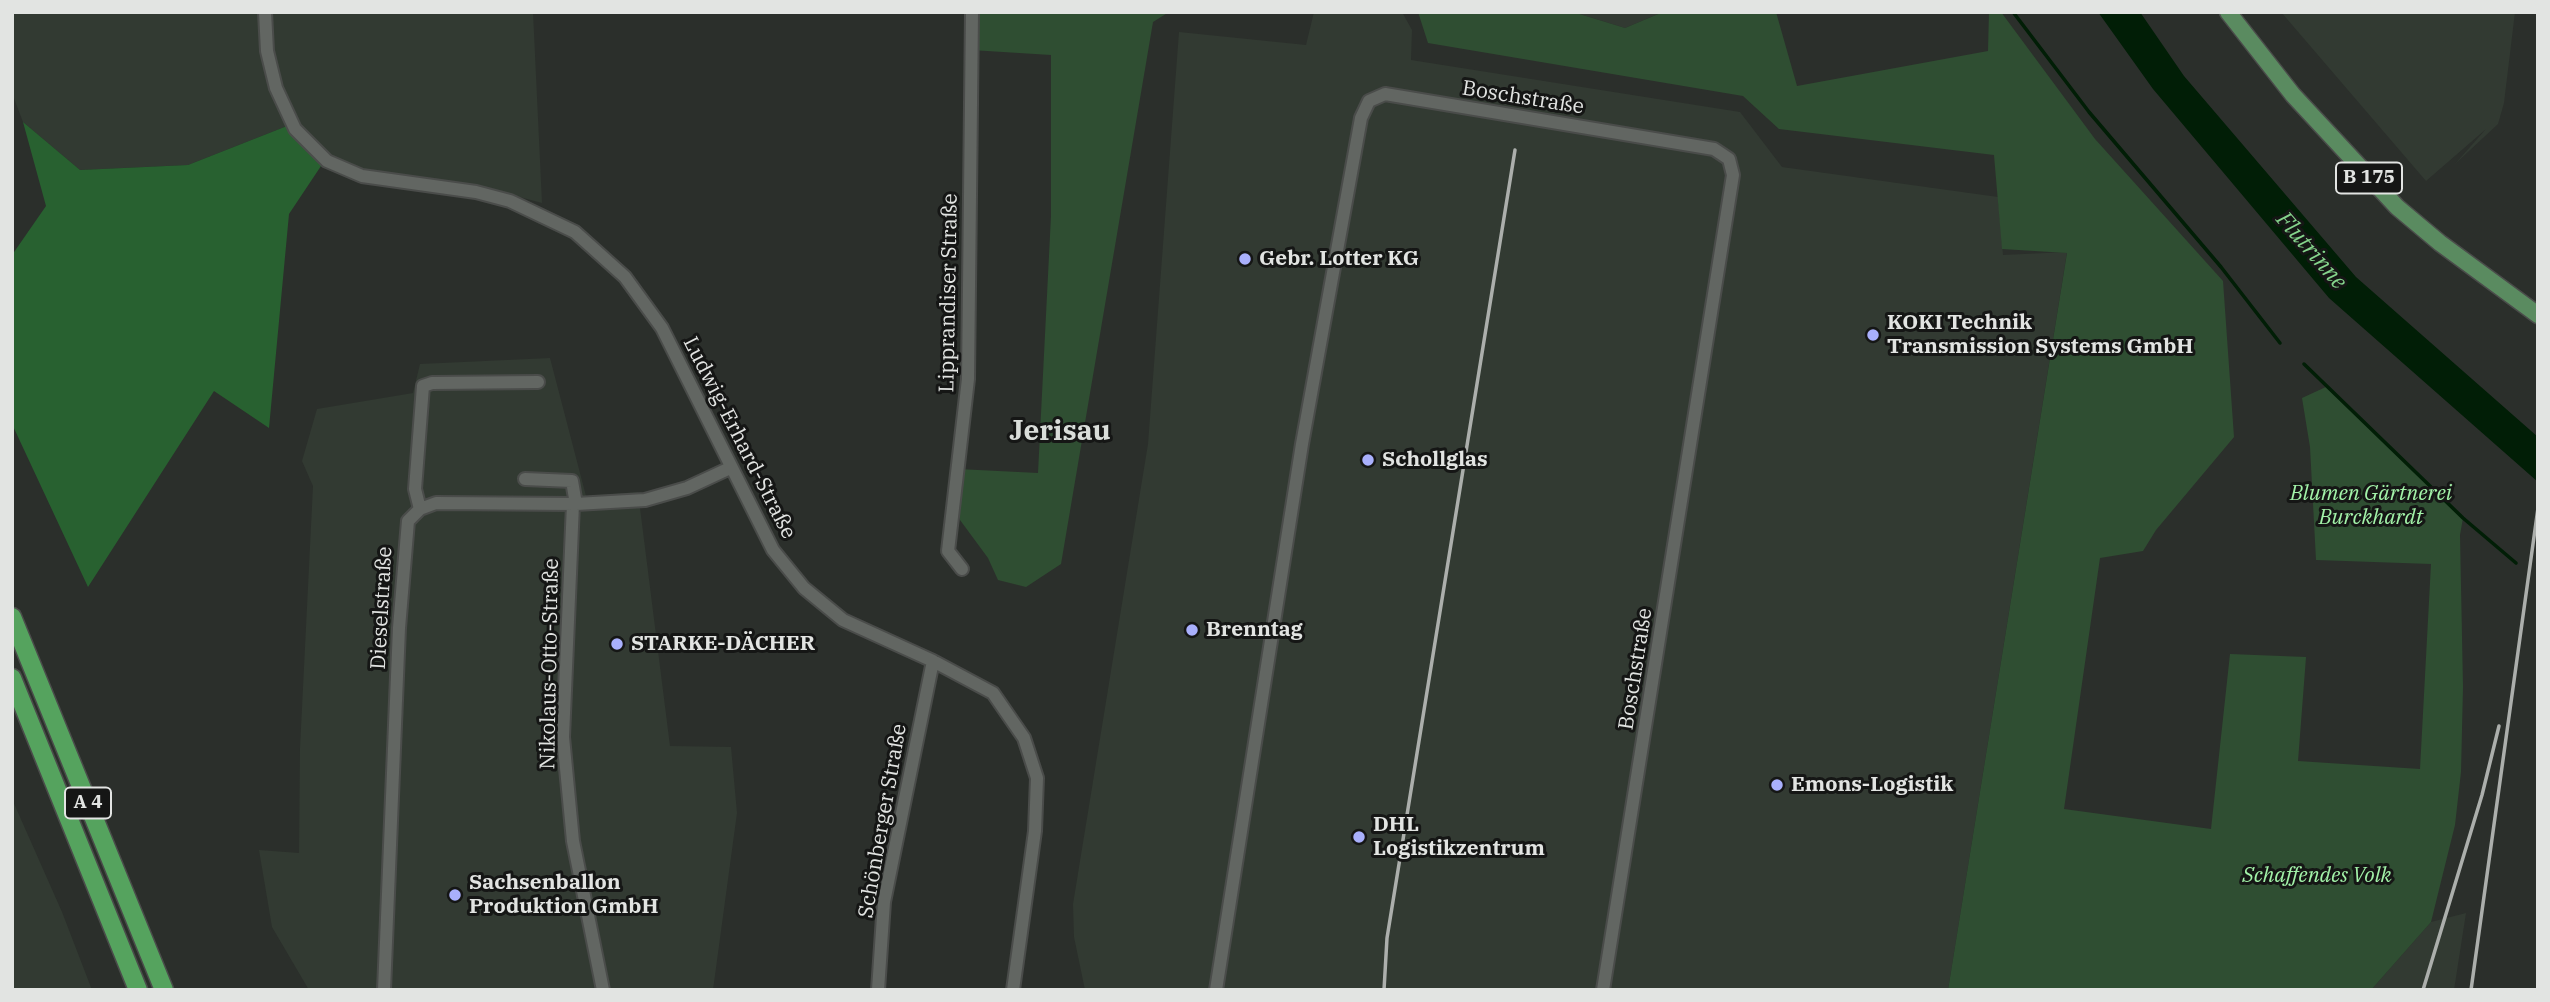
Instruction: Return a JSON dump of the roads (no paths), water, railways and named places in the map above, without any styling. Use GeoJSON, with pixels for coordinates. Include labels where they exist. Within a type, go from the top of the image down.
{"type":"FeatureCollection","features":[{"type":"Feature","properties":{"kind":"highway","name":"A 4"},"geometry":{"type":"LineString","coordinates":[[12,617],[164,990]]}},
{"type":"Feature","properties":{"kind":"highway","name":"A 4"},"geometry":{"type":"LineString","coordinates":[[12,678],[138,990]]}},
{"type":"Feature","properties":{"kind":"main road","name":"B 175"},"geometry":{"type":"LineString","coordinates":[[2228,12],[2302,105],[2398,207],[2440,243],[2538,315]]}},
{"type":"Feature","properties":{"kind":"street","name":"Ludwig-Erhard-Straße"},"geometry":{"type":"LineString","coordinates":[[265,12],[267,51],[276,88],[295,129],[327,161],[362,176],[476,192],[510,201],[575,232],[625,277],[662,328],[772,550],[804,587],[843,620],[933,661],[993,693],[1024,738],[1037,778],[1035,831],[1013,990]]}},
{"type":"Feature","properties":{"kind":"street","name":"Lipprandiser Straße"},"geometry":{"type":"LineString","coordinates":[[962,569],[948,551],[968,379],[972,285],[972,12]]}},
{"type":"Feature","properties":{"kind":"street","name":"Boschstraße"},"geometry":{"type":"LineString","coordinates":[[1216,990],[1302,444],[1361,118],[1369,101],[1385,94],[1714,149],[1729,159],[1733,175],[1603,990]]}},
{"type":"Feature","properties":{"kind":"street"},"geometry":{"type":"LineString","coordinates":[[538,382],[432,383],[423,386],[415,489],[420,509],[436,503],[575,504],[645,499],[687,488],[730,468]]}},
{"type":"Feature","properties":{"kind":"street"},"geometry":{"type":"LineString","coordinates":[[525,479],[572,481],[575,504]]}},
{"type":"Feature","properties":{"kind":"street","name":"Nikolaus-Otto-Straße"},"geometry":{"type":"LineString","coordinates":[[575,504],[563,737],[573,841],[603,990]]}},
{"type":"Feature","properties":{"kind":"street","name":"Dieselstraße"},"geometry":{"type":"LineString","coordinates":[[384,990],[404,536],[408,521],[420,509]]}},
{"type":"Feature","properties":{"kind":"street","name":"Schönberger Straße"},"geometry":{"type":"LineString","coordinates":[[878,990],[884,902],[933,661]]}},
{"type":"Feature","properties":{"kind":"water","name":"Flutrinne"},"geometry":{"type":"Polygon","coordinates":[[[2098,12],[2140,12],[2184,76],[2356,277],[2538,437],[2538,482],[2329,298],[2153,89],[2098,12]]]}},
{"type":"Feature","properties":{"kind":"waterway"},"geometry":{"type":"LineString","coordinates":[[2013,12],[2089,112],[2221,267],[2280,343]]}},
{"type":"Feature","properties":{"kind":"waterway"},"geometry":{"type":"LineString","coordinates":[[2304,364],[2463,518],[2516,563]]}},
{"type":"Feature","properties":{"kind":"railway"},"geometry":{"type":"LineString","coordinates":[[1384,990],[1387,938],[1515,150]]}},
{"type":"Feature","properties":{"kind":"railway"},"geometry":{"type":"LineString","coordinates":[[2471,990],[2538,508]]}},
{"type":"Feature","properties":{"kind":"railway"},"geometry":{"type":"LineString","coordinates":[[2423,990],[2482,795],[2499,726]]}},
{"type":"Feature","properties":{"kind":"place","name":"Gebr. Lotter KG"},"geometry":{"type":"Point","coordinates":[1245,259]}},
{"type":"Feature","properties":{"kind":"place","name":"KOKI Technik Transmission Systems GmbH"},"geometry":{"type":"Point","coordinates":[1873,335]}},
{"type":"Feature","properties":{"kind":"place","name":"Schollglas"},"geometry":{"type":"Point","coordinates":[1368,460]}},
{"type":"Feature","properties":{"kind":"place","name":"Brenntag"},"geometry":{"type":"Point","coordinates":[1192,630]}},
{"type":"Feature","properties":{"kind":"place","name":"STARKE-DÄCHER"},"geometry":{"type":"Point","coordinates":[617,644]}},
{"type":"Feature","properties":{"kind":"place","name":"Emons-Logistik"},"geometry":{"type":"Point","coordinates":[1777,785]}},
{"type":"Feature","properties":{"kind":"place","name":"DHL Logistikzentrum"},"geometry":{"type":"Point","coordinates":[1359,837]}},
{"type":"Feature","properties":{"kind":"place","name":"Sachsenballon Produktion GmbH"},"geometry":{"type":"Point","coordinates":[455,895]}},
{"type":"Feature","properties":{"kind":"district","name":"Jerisau"},"geometry":{"type":"Point","coordinates":[1060,432]}},
{"type":"Feature","properties":{"kind":"park label","name":"Blumen Gärtnerei Burckhardt"},"geometry":{"type":"Point","coordinates":[2371,506]}},
{"type":"Feature","properties":{"kind":"park label","name":"Schaffendes Volk"},"geometry":{"type":"Point","coordinates":[2317,876]}}]}
